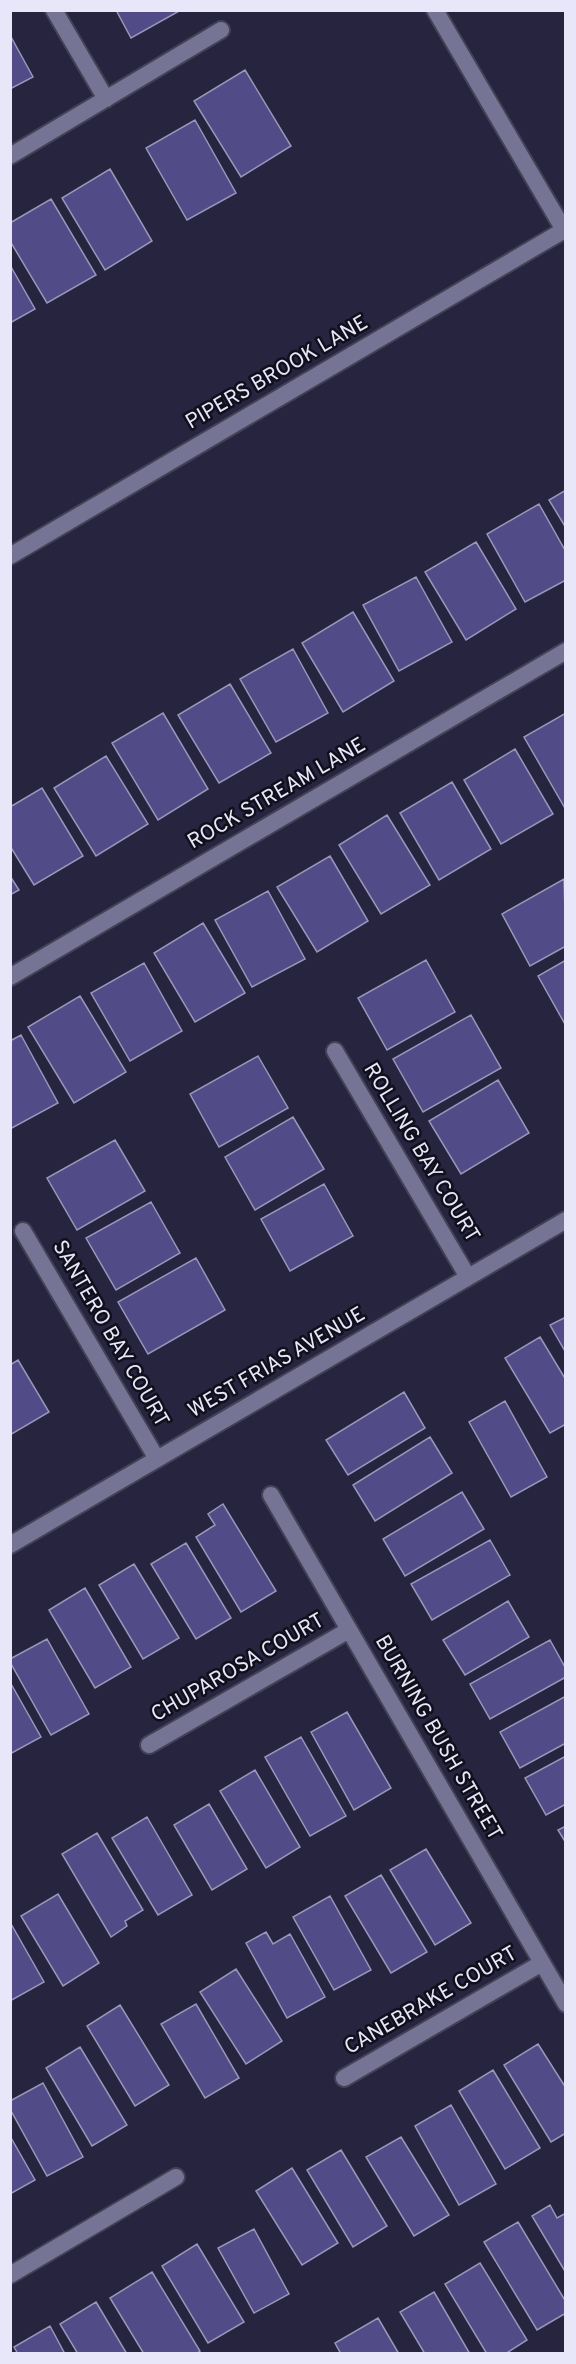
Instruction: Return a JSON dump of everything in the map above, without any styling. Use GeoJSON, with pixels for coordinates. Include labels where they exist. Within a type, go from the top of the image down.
{"type":"FeatureCollection","features":[{"type":"Feature","properties":{"kind":"street"},"geometry":{"type":"LineString","coordinates":[[54,10],[106,99]]}},
{"type":"Feature","properties":{"kind":"street"},"geometry":{"type":"LineString","coordinates":[[435,10],[565,230]]}},
{"type":"Feature","properties":{"kind":"street"},"geometry":{"type":"LineString","coordinates":[[10,156],[221,30]]}},
{"type":"Feature","properties":{"kind":"street","name":"PIPERS BROOK LANE"},"geometry":{"type":"LineString","coordinates":[[10,556],[565,230]]}},
{"type":"Feature","properties":{"kind":"street","name":"ROCK STREAM LANE"},"geometry":{"type":"LineString","coordinates":[[10,977],[566,651]]}},
{"type":"Feature","properties":{"kind":"street","name":"ROLLING BAY COURT"},"geometry":{"type":"LineString","coordinates":[[335,1051],[468,1277]]}},
{"type":"Feature","properties":{"kind":"street","name":"WEST FRIAS AVENUE"},"geometry":{"type":"LineString","coordinates":[[10,1545],[566,1220]]}},
{"type":"Feature","properties":{"kind":"street","name":"SANTERO BAY COURT"},"geometry":{"type":"LineString","coordinates":[[23,1231],[158,1459]]}},
{"type":"Feature","properties":{"kind":"street","name":"BURNING BUSH STREET"},"geometry":{"type":"LineString","coordinates":[[270,1495],[566,2004]]}},
{"type":"Feature","properties":{"kind":"street","name":"CHUPAROSA COURT"},"geometry":{"type":"LineString","coordinates":[[149,1745],[349,1629]]}},
{"type":"Feature","properties":{"kind":"street","name":"CANEBRAKE COURT"},"geometry":{"type":"LineString","coordinates":[[344,2078],[542,1963]]}},
{"type":"Feature","properties":{"kind":"street"},"geometry":{"type":"LineString","coordinates":[[10,2275],[176,2177]]}},
{"type":"Feature","properties":{"kind":"building"},"geometry":{"type":"Polygon","coordinates":[[[116,10],[181,10],[131,38],[116,10]]]}},
{"type":"Feature","properties":{"kind":"building"},"geometry":{"type":"Polygon","coordinates":[[[10,35],[33,77],[10,89],[10,35]]]}},
{"type":"Feature","properties":{"kind":"building"},"geometry":{"type":"Polygon","coordinates":[[[245,70],[291,146],[241,177],[194,101],[245,70]]]}},
{"type":"Feature","properties":{"kind":"building"},"geometry":{"type":"Polygon","coordinates":[[[195,120],[236,193],[187,220],[146,148],[195,120]]]}},
{"type":"Feature","properties":{"kind":"building"},"geometry":{"type":"Polygon","coordinates":[[[110,169],[152,241],[105,270],[62,198],[110,169]]]}},
{"type":"Feature","properties":{"kind":"building"},"geometry":{"type":"Polygon","coordinates":[[[51,199],[96,275],[47,303],[10,241],[10,223],[51,199]]]}},
{"type":"Feature","properties":{"kind":"building"},"geometry":{"type":"Polygon","coordinates":[[[10,265],[35,309],[10,323],[10,265]]]}},
{"type":"Feature","properties":{"kind":"building"},"geometry":{"type":"Polygon","coordinates":[[[566,490],[566,528],[549,500],[566,490]]]}},
{"type":"Feature","properties":{"kind":"building"},"geometry":{"type":"Polygon","coordinates":[[[539,504],[566,552],[566,580],[525,602],[487,534],[539,504]]]}},
{"type":"Feature","properties":{"kind":"building"},"geometry":{"type":"Polygon","coordinates":[[[476,542],[516,609],[466,640],[425,572],[476,542]]]}},
{"type":"Feature","properties":{"kind":"building"},"geometry":{"type":"Polygon","coordinates":[[[416,577],[452,642],[399,671],[363,605],[416,577]]]}},
{"type":"Feature","properties":{"kind":"building"},"geometry":{"type":"Polygon","coordinates":[[[353,612],[394,681],[343,712],[302,643],[353,612]]]}},
{"type":"Feature","properties":{"kind":"building"},"geometry":{"type":"Polygon","coordinates":[[[293,649],[328,713],[276,742],[240,679],[293,649]]]}},
{"type":"Feature","properties":{"kind":"building"},"geometry":{"type":"Polygon","coordinates":[[[230,684],[271,753],[219,783],[178,715],[230,684]]]}},
{"type":"Feature","properties":{"kind":"building"},"geometry":{"type":"Polygon","coordinates":[[[163,713],[208,789],[158,820],[112,743],[163,713]]]}},
{"type":"Feature","properties":{"kind":"building"},"geometry":{"type":"Polygon","coordinates":[[[566,713],[566,810],[524,737],[566,713]]]}},
{"type":"Feature","properties":{"kind":"building"},"geometry":{"type":"Polygon","coordinates":[[[515,749],[553,814],[501,844],[464,780],[515,749]]]}},
{"type":"Feature","properties":{"kind":"building"},"geometry":{"type":"Polygon","coordinates":[[[106,756],[148,824],[96,856],[54,788],[106,756]]]}},
{"type":"Feature","properties":{"kind":"building"},"geometry":{"type":"Polygon","coordinates":[[[452,782],[491,849],[439,880],[400,813],[452,782]]]}},
{"type":"Feature","properties":{"kind":"building"},"geometry":{"type":"Polygon","coordinates":[[[42,788],[83,856],[34,885],[10,846],[10,807],[42,788]]]}},
{"type":"Feature","properties":{"kind":"building"},"geometry":{"type":"Polygon","coordinates":[[[387,815],[430,885],[381,914],[339,845],[387,815]]]}},
{"type":"Feature","properties":{"kind":"building"},"geometry":{"type":"Polygon","coordinates":[[[330,856],[368,921],[317,952],[277,887],[330,856]]]}},
{"type":"Feature","properties":{"kind":"building"},"geometry":{"type":"Polygon","coordinates":[[[10,876],[19,890],[10,895],[10,876]]]}},
{"type":"Feature","properties":{"kind":"building"},"geometry":{"type":"Polygon","coordinates":[[[564,879],[566,946],[530,966],[502,914],[564,879]]]}},
{"type":"Feature","properties":{"kind":"building"},"geometry":{"type":"Polygon","coordinates":[[[268,891],[305,959],[252,987],[215,920],[268,891]]]}},
{"type":"Feature","properties":{"kind":"building"},"geometry":{"type":"Polygon","coordinates":[[[203,923],[245,993],[195,1022],[154,953],[203,923]]]}},
{"type":"Feature","properties":{"kind":"building"},"geometry":{"type":"Polygon","coordinates":[[[426,960],[455,1012],[387,1050],[358,998],[426,960]]]}},
{"type":"Feature","properties":{"kind":"building"},"geometry":{"type":"Polygon","coordinates":[[[566,960],[566,1026],[538,976],[566,960]]]}},
{"type":"Feature","properties":{"kind":"building"},"geometry":{"type":"Polygon","coordinates":[[[144,963],[182,1031],[130,1061],[91,993],[144,963]]]}},
{"type":"Feature","properties":{"kind":"building"},"geometry":{"type":"Polygon","coordinates":[[[80,996],[126,1072],[74,1103],[28,1027],[80,996]]]}},
{"type":"Feature","properties":{"kind":"building"},"geometry":{"type":"Polygon","coordinates":[[[471,1015],[501,1068],[423,1112],[393,1059],[471,1015]]]}},
{"type":"Feature","properties":{"kind":"building"},"geometry":{"type":"Polygon","coordinates":[[[21,1035],[58,1103],[10,1129],[10,1041],[21,1035]]]}},
{"type":"Feature","properties":{"kind":"building"},"geometry":{"type":"Polygon","coordinates":[[[258,1056],[288,1108],[219,1147],[190,1094],[258,1056]]]}},
{"type":"Feature","properties":{"kind":"building"},"geometry":{"type":"Polygon","coordinates":[[[498,1080],[529,1133],[461,1174],[429,1121],[498,1080]]]}},
{"type":"Feature","properties":{"kind":"building"},"geometry":{"type":"Polygon","coordinates":[[[293,1117],[324,1169],[255,1210],[225,1157],[293,1117]]]}},
{"type":"Feature","properties":{"kind":"building"},"geometry":{"type":"Polygon","coordinates":[[[115,1140],[145,1191],[77,1230],[47,1178],[115,1140]]]}},
{"type":"Feature","properties":{"kind":"building"},"geometry":{"type":"Polygon","coordinates":[[[324,1184],[353,1236],[290,1271],[261,1219],[324,1184]]]}},
{"type":"Feature","properties":{"kind":"building"},"geometry":{"type":"Polygon","coordinates":[[[151,1202],[180,1253],[116,1290],[86,1238],[151,1202]]]}},
{"type":"Feature","properties":{"kind":"building"},"geometry":{"type":"Polygon","coordinates":[[[196,1258],[225,1310],[148,1354],[118,1302],[196,1258]]]}},
{"type":"Feature","properties":{"kind":"building"},"geometry":{"type":"Polygon","coordinates":[[[566,1317],[566,1353],[550,1325],[566,1317]]]}},
{"type":"Feature","properties":{"kind":"building"},"geometry":{"type":"Polygon","coordinates":[[[540,1337],[566,1380],[566,1424],[550,1433],[505,1358],[540,1337]]]}},
{"type":"Feature","properties":{"kind":"building"},"geometry":{"type":"Polygon","coordinates":[[[18,1360],[49,1412],[10,1435],[10,1365],[18,1360]]]}},
{"type":"Feature","properties":{"kind":"building"},"geometry":{"type":"Polygon","coordinates":[[[404,1392],[425,1428],[348,1475],[326,1440],[404,1392]]]}},
{"type":"Feature","properties":{"kind":"building"},"geometry":{"type":"Polygon","coordinates":[[[505,1401],[547,1477],[511,1497],[469,1422],[505,1401]]]}},
{"type":"Feature","properties":{"kind":"building"},"geometry":{"type":"Polygon","coordinates":[[[430,1437],[452,1473],[375,1521],[353,1485],[430,1437]]]}},
{"type":"Feature","properties":{"kind":"building"},"geometry":{"type":"Polygon","coordinates":[[[462,1492],[484,1529],[405,1576],[383,1539],[462,1492]]]}},
{"type":"Feature","properties":{"kind":"building"},"geometry":{"type":"Polygon","coordinates":[[[223,1504],[276,1591],[241,1612],[196,1537],[215,1525],[208,1514],[223,1504]]]}},
{"type":"Feature","properties":{"kind":"building"},"geometry":{"type":"Polygon","coordinates":[[[490,1540],[510,1575],[432,1620],[411,1584],[490,1540]]]}},
{"type":"Feature","properties":{"kind":"building"},"geometry":{"type":"Polygon","coordinates":[[[186,1543],[231,1618],[196,1639],[151,1564],[186,1543]]]}},
{"type":"Feature","properties":{"kind":"building"},"geometry":{"type":"Polygon","coordinates":[[[134,1564],[179,1638],[143,1659],[99,1585],[134,1564]]]}},
{"type":"Feature","properties":{"kind":"building"},"geometry":{"type":"Polygon","coordinates":[[[85,1588],[131,1667],[95,1688],[49,1610],[85,1588]]]}},
{"type":"Feature","properties":{"kind":"building"},"geometry":{"type":"Polygon","coordinates":[[[508,1601],[529,1637],[465,1675],[443,1640],[508,1601]]]}},
{"type":"Feature","properties":{"kind":"building"},"geometry":{"type":"Polygon","coordinates":[[[47,1639],[89,1714],[51,1735],[10,1662],[10,1659],[47,1639]]]}},
{"type":"Feature","properties":{"kind":"building"},"geometry":{"type":"Polygon","coordinates":[[[550,1640],[566,1669],[566,1677],[490,1719],[470,1684],[550,1640]]]}},
{"type":"Feature","properties":{"kind":"building"},"geometry":{"type":"Polygon","coordinates":[[[10,1682],[41,1737],[10,1754],[10,1682]]]}},
{"type":"Feature","properties":{"kind":"building"},"geometry":{"type":"Polygon","coordinates":[[[566,1696],[566,1743],[520,1768],[500,1732],[566,1696]]]}},
{"type":"Feature","properties":{"kind":"building"},"geometry":{"type":"Polygon","coordinates":[[[347,1712],[391,1788],[354,1810],[311,1732],[347,1712]]]}},
{"type":"Feature","properties":{"kind":"building"},"geometry":{"type":"Polygon","coordinates":[[[301,1737],[346,1816],[310,1836],[265,1757],[301,1737]]]}},
{"type":"Feature","properties":{"kind":"building"},"geometry":{"type":"Polygon","coordinates":[[[566,1756],[566,1804],[546,1815],[525,1778],[566,1756]]]}},
{"type":"Feature","properties":{"kind":"building"},"geometry":{"type":"Polygon","coordinates":[[[255,1770],[300,1847],[266,1868],[220,1791],[255,1770]]]}},
{"type":"Feature","properties":{"kind":"building"},"geometry":{"type":"Polygon","coordinates":[[[209,1804],[247,1869],[212,1890],[174,1825],[209,1804]]]}},
{"type":"Feature","properties":{"kind":"building"},"geometry":{"type":"Polygon","coordinates":[[[147,1817],[192,1895],[158,1915],[112,1838],[147,1817]]]}},
{"type":"Feature","properties":{"kind":"building"},"geometry":{"type":"Polygon","coordinates":[[[566,1826],[566,1843],[558,1830],[566,1826]]]}},
{"type":"Feature","properties":{"kind":"building"},"geometry":{"type":"Polygon","coordinates":[[[97,1833],[143,1910],[125,1921],[127,1926],[111,1937],[62,1854],[97,1833]]]}},
{"type":"Feature","properties":{"kind":"building"},"geometry":{"type":"Polygon","coordinates":[[[426,1849],[471,1923],[435,1945],[390,1870],[426,1849]]]}},
{"type":"Feature","properties":{"kind":"building"},"geometry":{"type":"Polygon","coordinates":[[[381,1875],[427,1952],[391,1973],[345,1896],[381,1875]]]}},
{"type":"Feature","properties":{"kind":"building"},"geometry":{"type":"Polygon","coordinates":[[[58,1894],[99,1963],[63,1986],[21,1916],[58,1894]]]}},
{"type":"Feature","properties":{"kind":"building"},"geometry":{"type":"Polygon","coordinates":[[[330,1896],[371,1970],[334,1990],[293,1917],[330,1896]]]}},
{"type":"Feature","properties":{"kind":"building"},"geometry":{"type":"Polygon","coordinates":[[[10,1922],[44,1982],[10,2001],[10,1922]]]}},
{"type":"Feature","properties":{"kind":"building"},"geometry":{"type":"Polygon","coordinates":[[[266,1932],[273,1944],[290,1934],[325,1997],[287,2018],[246,1943],[266,1932]]]}},
{"type":"Feature","properties":{"kind":"building"},"geometry":{"type":"Polygon","coordinates":[[[236,1969],[282,2041],[246,2064],[200,1992],[236,1969]]]}},
{"type":"Feature","properties":{"kind":"building"},"geometry":{"type":"Polygon","coordinates":[[[196,2004],[239,2078],[205,2098],[161,2024],[196,2004]]]}},
{"type":"Feature","properties":{"kind":"building"},"geometry":{"type":"Polygon","coordinates":[[[120,2005],[169,2085],[135,2106],[87,2026],[120,2005]]]}},
{"type":"Feature","properties":{"kind":"building"},"geometry":{"type":"Polygon","coordinates":[[[538,2044],[566,2088],[566,2133],[551,2142],[504,2065],[538,2044]]]}},
{"type":"Feature","properties":{"kind":"building"},"geometry":{"type":"Polygon","coordinates":[[[80,2047],[127,2125],[92,2146],[46,2068],[80,2047]]]}},
{"type":"Feature","properties":{"kind":"building"},"geometry":{"type":"Polygon","coordinates":[[[493,2070],[540,2148],[505,2169],[459,2091],[493,2070]]]}},
{"type":"Feature","properties":{"kind":"building"},"geometry":{"type":"Polygon","coordinates":[[[43,2083],[83,2157],[47,2176],[10,2109],[10,2101],[43,2083]]]}},
{"type":"Feature","properties":{"kind":"building"},"geometry":{"type":"Polygon","coordinates":[[[451,2105],[496,2184],[459,2205],[415,2126],[451,2105]]]}},
{"type":"Feature","properties":{"kind":"building"},"geometry":{"type":"Polygon","coordinates":[[[10,2136],[35,2180],[10,2194],[10,2136]]]}},
{"type":"Feature","properties":{"kind":"building"},"geometry":{"type":"Polygon","coordinates":[[[401,2137],[449,2215],[414,2236],[366,2157],[401,2137]]]}},
{"type":"Feature","properties":{"kind":"building"},"geometry":{"type":"Polygon","coordinates":[[[341,2150],[387,2226],[353,2247],[307,2170],[341,2150]]]}},
{"type":"Feature","properties":{"kind":"building"},"geometry":{"type":"Polygon","coordinates":[[[292,2168],[338,2243],[302,2265],[256,2191],[292,2168]]]}},
{"type":"Feature","properties":{"kind":"building"},"geometry":{"type":"Polygon","coordinates":[[[550,2205],[557,2218],[566,2213],[566,2273],[532,2216],[550,2205]]]}},
{"type":"Feature","properties":{"kind":"building"},"geometry":{"type":"Polygon","coordinates":[[[518,2222],[566,2302],[566,2313],[537,2330],[484,2242],[518,2222]]]}},
{"type":"Feature","properties":{"kind":"building"},"geometry":{"type":"Polygon","coordinates":[[[254,2229],[289,2294],[254,2313],[218,2248],[254,2229]]]}},
{"type":"Feature","properties":{"kind":"building"},"geometry":{"type":"Polygon","coordinates":[[[197,2244],[244,2322],[208,2343],[162,2266],[197,2244]]]}},
{"type":"Feature","properties":{"kind":"building"},"geometry":{"type":"Polygon","coordinates":[[[480,2263],[527,2340],[505,2354],[487,2354],[445,2284],[480,2263]]]}},
{"type":"Feature","properties":{"kind":"building"},"geometry":{"type":"Polygon","coordinates":[[[152,2272],[200,2351],[196,2354],[144,2354],[110,2298],[152,2272]]]}},
{"type":"Feature","properties":{"kind":"building"},"geometry":{"type":"Polygon","coordinates":[[[434,2292],[470,2354],[425,2354],[400,2312],[434,2292]]]}},
{"type":"Feature","properties":{"kind":"building"},"geometry":{"type":"Polygon","coordinates":[[[96,2302],[127,2354],[78,2354],[60,2324],[96,2302]]]}},
{"type":"Feature","properties":{"kind":"building"},"geometry":{"type":"Polygon","coordinates":[[[378,2318],[399,2354],[341,2354],[335,2343],[378,2318]]]}},
{"type":"Feature","properties":{"kind":"building"},"geometry":{"type":"Polygon","coordinates":[[[50,2326],[65,2354],[18,2354],[14,2347],[50,2326]]]}}]}
